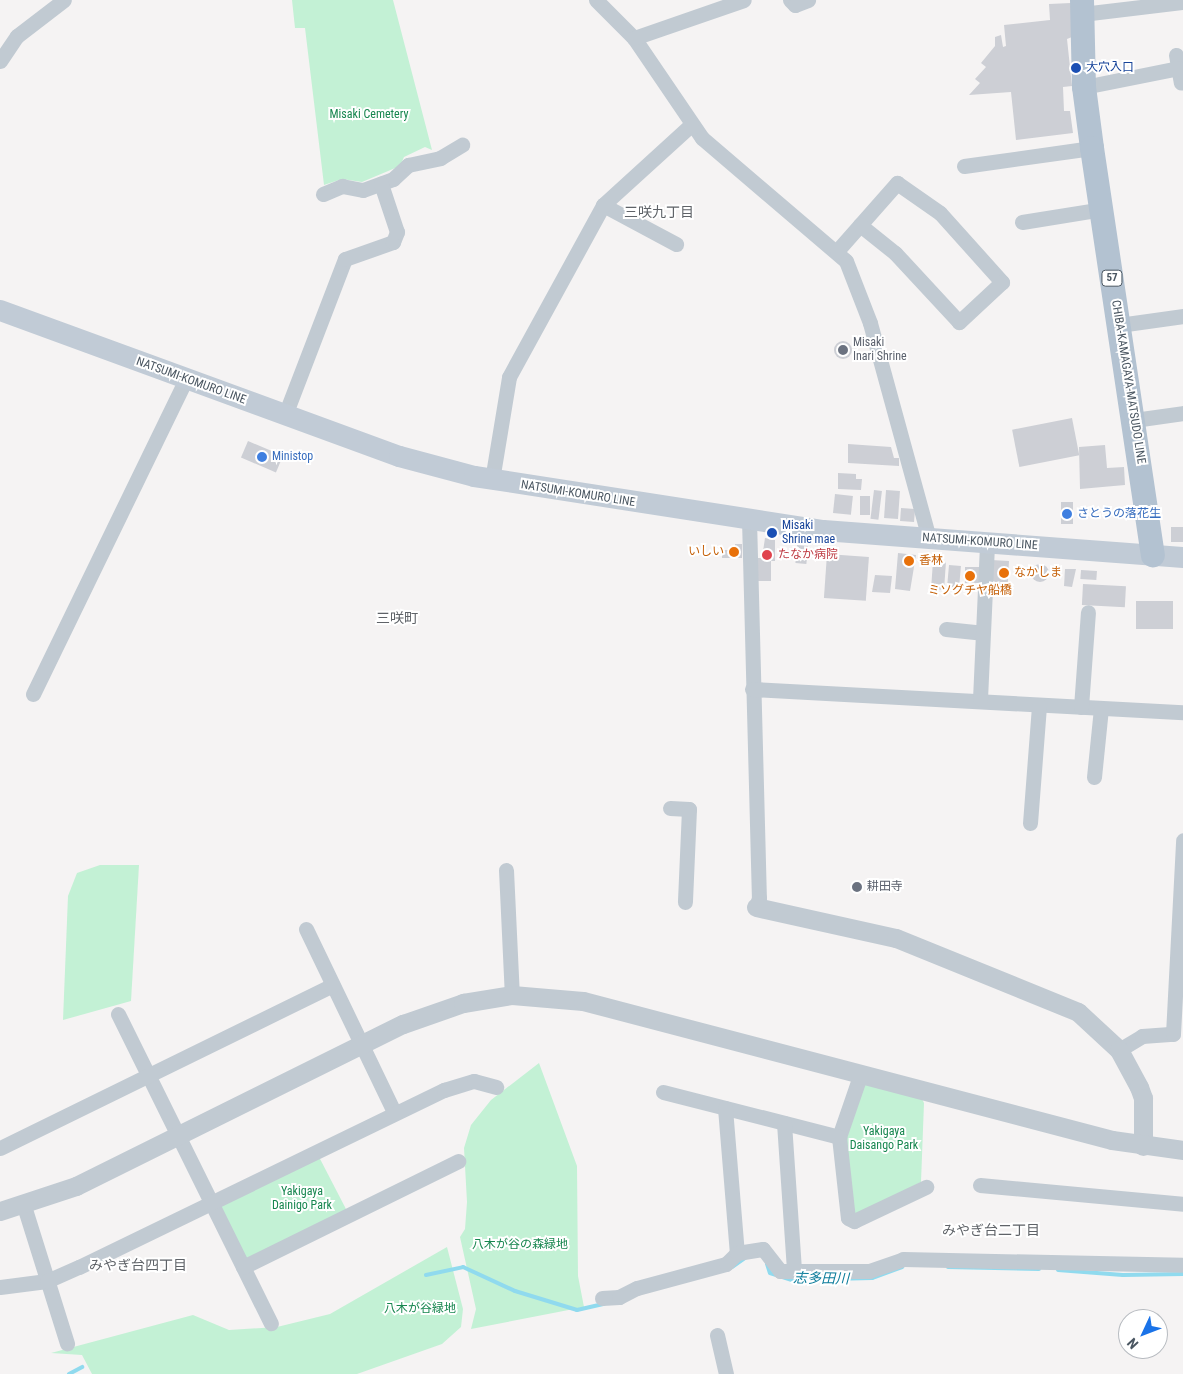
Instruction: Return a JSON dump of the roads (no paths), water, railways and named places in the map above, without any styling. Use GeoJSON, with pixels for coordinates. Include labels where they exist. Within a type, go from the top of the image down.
{"type":"FeatureCollection","features":[{"type":"Feature","properties":{"kind":"main road","name":"CHIBA-KAMAGAYA-MATSUDO LINE"},"geometry":{"type":"LineString","coordinates":[[1082,7],[1084,87],[1153,555]]}},
{"type":"Feature","properties":{"kind":"main road","name":"NATSUMI-KOMURO LINE"},"geometry":{"type":"LineString","coordinates":[[0,310],[399,456],[492,480],[749,519],[929,538],[1183,557]]}},
{"type":"Feature","properties":{"kind":"street"},"geometry":{"type":"LineString","coordinates":[[0,61],[17,36],[64,0]]}},
{"type":"Feature","properties":{"kind":"street"},"geometry":{"type":"LineString","coordinates":[[596,0],[612,6],[691,125],[745,178],[837,251],[853,272],[929,538]]}},
{"type":"Feature","properties":{"kind":"street"},"geometry":{"type":"LineString","coordinates":[[634,38],[744,0]]}},
{"type":"Feature","properties":{"kind":"street"},"geometry":{"type":"LineString","coordinates":[[790,0],[795,5],[808,0]]}},
{"type":"Feature","properties":{"kind":"street"},"geometry":{"type":"LineString","coordinates":[[1082,7],[1183,2]]}},
{"type":"Feature","properties":{"kind":"street"},"geometry":{"type":"LineString","coordinates":[[1084,87],[1178,69]]}},
{"type":"Feature","properties":{"kind":"street"},"geometry":{"type":"LineString","coordinates":[[492,480],[509,377],[603,205],[691,125]]}},
{"type":"Feature","properties":{"kind":"street"},"geometry":{"type":"LineString","coordinates":[[323,194],[342,186],[363,190],[393,179],[408,165],[440,158],[462,145]]}},
{"type":"Feature","properties":{"kind":"street"},"geometry":{"type":"LineString","coordinates":[[964,166],[1092,148]]}},
{"type":"Feature","properties":{"kind":"street"},"geometry":{"type":"LineString","coordinates":[[285,415],[345,259],[393,242],[397,232],[380,184]]}},
{"type":"Feature","properties":{"kind":"street"},"geometry":{"type":"LineString","coordinates":[[837,251],[860,225],[897,184],[940,212],[1002,282],[959,322],[895,253],[860,225]]}},
{"type":"Feature","properties":{"kind":"street"},"geometry":{"type":"LineString","coordinates":[[603,205],[676,244]]}},
{"type":"Feature","properties":{"kind":"street"},"geometry":{"type":"LineString","coordinates":[[1022,222],[1102,209]]}},
{"type":"Feature","properties":{"kind":"street"},"geometry":{"type":"LineString","coordinates":[[1119,325],[1183,316]]}},
{"type":"Feature","properties":{"kind":"street"},"geometry":{"type":"LineString","coordinates":[[33,694],[186,379]]}},
{"type":"Feature","properties":{"kind":"street"},"geometry":{"type":"LineString","coordinates":[[1134,420],[1183,413]]}},
{"type":"Feature","properties":{"kind":"street"},"geometry":{"type":"LineString","coordinates":[[749,519],[759,898],[756,908],[896,938],[938,953],[1078,1012],[1118,1050],[1143,1098],[1143,1146]]}},
{"type":"Feature","properties":{"kind":"street"},"geometry":{"type":"LineString","coordinates":[[980,699],[987,542]]}},
{"type":"Feature","properties":{"kind":"street"},"geometry":{"type":"LineString","coordinates":[[1081,707],[1088,612]]}},
{"type":"Feature","properties":{"kind":"street"},"geometry":{"type":"LineString","coordinates":[[946,629],[982,633]]}},
{"type":"Feature","properties":{"kind":"street"},"geometry":{"type":"LineString","coordinates":[[752,689],[980,699],[1039,705],[1183,712]]}},
{"type":"Feature","properties":{"kind":"street"},"geometry":{"type":"LineString","coordinates":[[1030,823],[1039,705]]}},
{"type":"Feature","properties":{"kind":"street"},"geometry":{"type":"LineString","coordinates":[[1094,777],[1101,708]]}},
{"type":"Feature","properties":{"kind":"street"},"geometry":{"type":"LineString","coordinates":[[670,808],[689,809],[685,902]]}},
{"type":"Feature","properties":{"kind":"street"},"geometry":{"type":"LineString","coordinates":[[1118,1050],[1142,1036],[1173,1034],[1183,840]]}},
{"type":"Feature","properties":{"kind":"street"},"geometry":{"type":"LineString","coordinates":[[506,870],[512,995]]}},
{"type":"Feature","properties":{"kind":"street"},"geometry":{"type":"LineString","coordinates":[[306,929],[394,1112]]}},
{"type":"Feature","properties":{"kind":"street"},"geometry":{"type":"LineString","coordinates":[[0,1148],[149,1077],[332,985]]}},
{"type":"Feature","properties":{"kind":"street"},"geometry":{"type":"LineString","coordinates":[[0,1211],[24,1206],[76,1186],[362,1045],[436,1011],[512,995],[583,1001],[860,1073],[983,1108],[1143,1146],[1183,1150]]}},
{"type":"Feature","properties":{"kind":"street"},"geometry":{"type":"LineString","coordinates":[[118,1014],[210,1204],[271,1323]]}},
{"type":"Feature","properties":{"kind":"street"},"geometry":{"type":"LineString","coordinates":[[860,1073],[839,1137],[848,1218],[854,1221],[926,1187]]}},
{"type":"Feature","properties":{"kind":"street"},"geometry":{"type":"LineString","coordinates":[[0,1287],[47,1281],[210,1204],[394,1112],[474,1081],[496,1087]]}},
{"type":"Feature","properties":{"kind":"street"},"geometry":{"type":"LineString","coordinates":[[663,1092],[839,1137]]}},
{"type":"Feature","properties":{"kind":"street"},"geometry":{"type":"LineString","coordinates":[[725,1108],[737,1253]]}},
{"type":"Feature","properties":{"kind":"street"},"geometry":{"type":"LineString","coordinates":[[784,1123],[794,1270]]}},
{"type":"Feature","properties":{"kind":"street"},"geometry":{"type":"LineString","coordinates":[[243,1267],[458,1161]]}},
{"type":"Feature","properties":{"kind":"street"},"geometry":{"type":"LineString","coordinates":[[980,1186],[1183,1204]]}},
{"type":"Feature","properties":{"kind":"street"},"geometry":{"type":"LineString","coordinates":[[24,1206],[66,1343]]}},
{"type":"Feature","properties":{"kind":"street"},"geometry":{"type":"LineString","coordinates":[[602,1298],[619,1297],[637,1288],[726,1264],[737,1253],[763,1249],[780,1271],[869,1271],[903,1259],[1183,1265]]}},
{"type":"Feature","properties":{"kind":"street"},"geometry":{"type":"LineString","coordinates":[[717,1335],[726,1374]]}},
{"type":"Feature","properties":{"kind":"waterway","name":"志多田川"},"geometry":{"type":"LineString","coordinates":[[732,1267],[745,1258]]}},
{"type":"Feature","properties":{"kind":"waterway","name":"志多田川"},"geometry":{"type":"LineString","coordinates":[[767,1264],[770,1273],[792,1280],[872,1278],[902,1267]]}},
{"type":"Feature","properties":{"kind":"waterway","name":"志多田川"},"geometry":{"type":"LineString","coordinates":[[426,1275],[463,1267],[515,1291],[577,1310],[604,1304]]}},
{"type":"Feature","properties":{"kind":"waterway","name":"志多田川"},"geometry":{"type":"LineString","coordinates":[[948,1267],[1039,1269]]}},
{"type":"Feature","properties":{"kind":"waterway","name":"志多田川"},"geometry":{"type":"LineString","coordinates":[[1058,1270],[1123,1275],[1183,1274]]}},
{"type":"Feature","properties":{"kind":"waterway","name":"志多田川"},"geometry":{"type":"LineString","coordinates":[[69,1374],[82,1367]]}},
{"type":"Feature","properties":{"kind":"place","name":"大穴入口"},"geometry":{"type":"Point","coordinates":[1076,68]}},
{"type":"Feature","properties":{"kind":"place","name":"Misaki Inari Shrine"},"geometry":{"type":"Point","coordinates":[843,350]}},
{"type":"Feature","properties":{"kind":"place","name":"Ministop"},"geometry":{"type":"Point","coordinates":[262,457]}},
{"type":"Feature","properties":{"kind":"place","name":"さとうの落花生"},"geometry":{"type":"Point","coordinates":[1067,514]}},
{"type":"Feature","properties":{"kind":"place","name":"Misaki Shrine mae"},"geometry":{"type":"Point","coordinates":[772,533]}},
{"type":"Feature","properties":{"kind":"place","name":"いしい"},"geometry":{"type":"Point","coordinates":[734,552]}},
{"type":"Feature","properties":{"kind":"place","name":"たなか病院"},"geometry":{"type":"Point","coordinates":[767,555]}},
{"type":"Feature","properties":{"kind":"place","name":"香林"},"geometry":{"type":"Point","coordinates":[909,561]}},
{"type":"Feature","properties":{"kind":"place","name":"なかしま"},"geometry":{"type":"Point","coordinates":[1004,573]}},
{"type":"Feature","properties":{"kind":"place","name":"ミソグチヤ船橋"},"geometry":{"type":"Point","coordinates":[970,576]}},
{"type":"Feature","properties":{"kind":"place","name":"耕田寺"},"geometry":{"type":"Point","coordinates":[857,887]}},
{"type":"Feature","properties":{"kind":"district","name":"三咲九丁目"},"geometry":{"type":"Point","coordinates":[659,212]}},
{"type":"Feature","properties":{"kind":"district","name":"三咲町"},"geometry":{"type":"Point","coordinates":[397,618]}},
{"type":"Feature","properties":{"kind":"district","name":"みやぎ台二丁目"},"geometry":{"type":"Point","coordinates":[991,1230]}},
{"type":"Feature","properties":{"kind":"district","name":"みやぎ台四丁目"},"geometry":{"type":"Point","coordinates":[138,1265]}},
{"type":"Feature","properties":{"kind":"park label","name":"Misaki Cemetery"},"geometry":{"type":"Point","coordinates":[369,115]}},
{"type":"Feature","properties":{"kind":"park label","name":"Yakigaya Daisango Park"},"geometry":{"type":"Point","coordinates":[884,1139]}},
{"type":"Feature","properties":{"kind":"park label","name":"Yakigaya Dainigo Park"},"geometry":{"type":"Point","coordinates":[302,1199]}},
{"type":"Feature","properties":{"kind":"park label","name":"八木が谷の森緑地"},"geometry":{"type":"Point","coordinates":[520,1245]}},
{"type":"Feature","properties":{"kind":"park label","name":"八木が谷緑地"},"geometry":{"type":"Point","coordinates":[420,1309]}}]}
